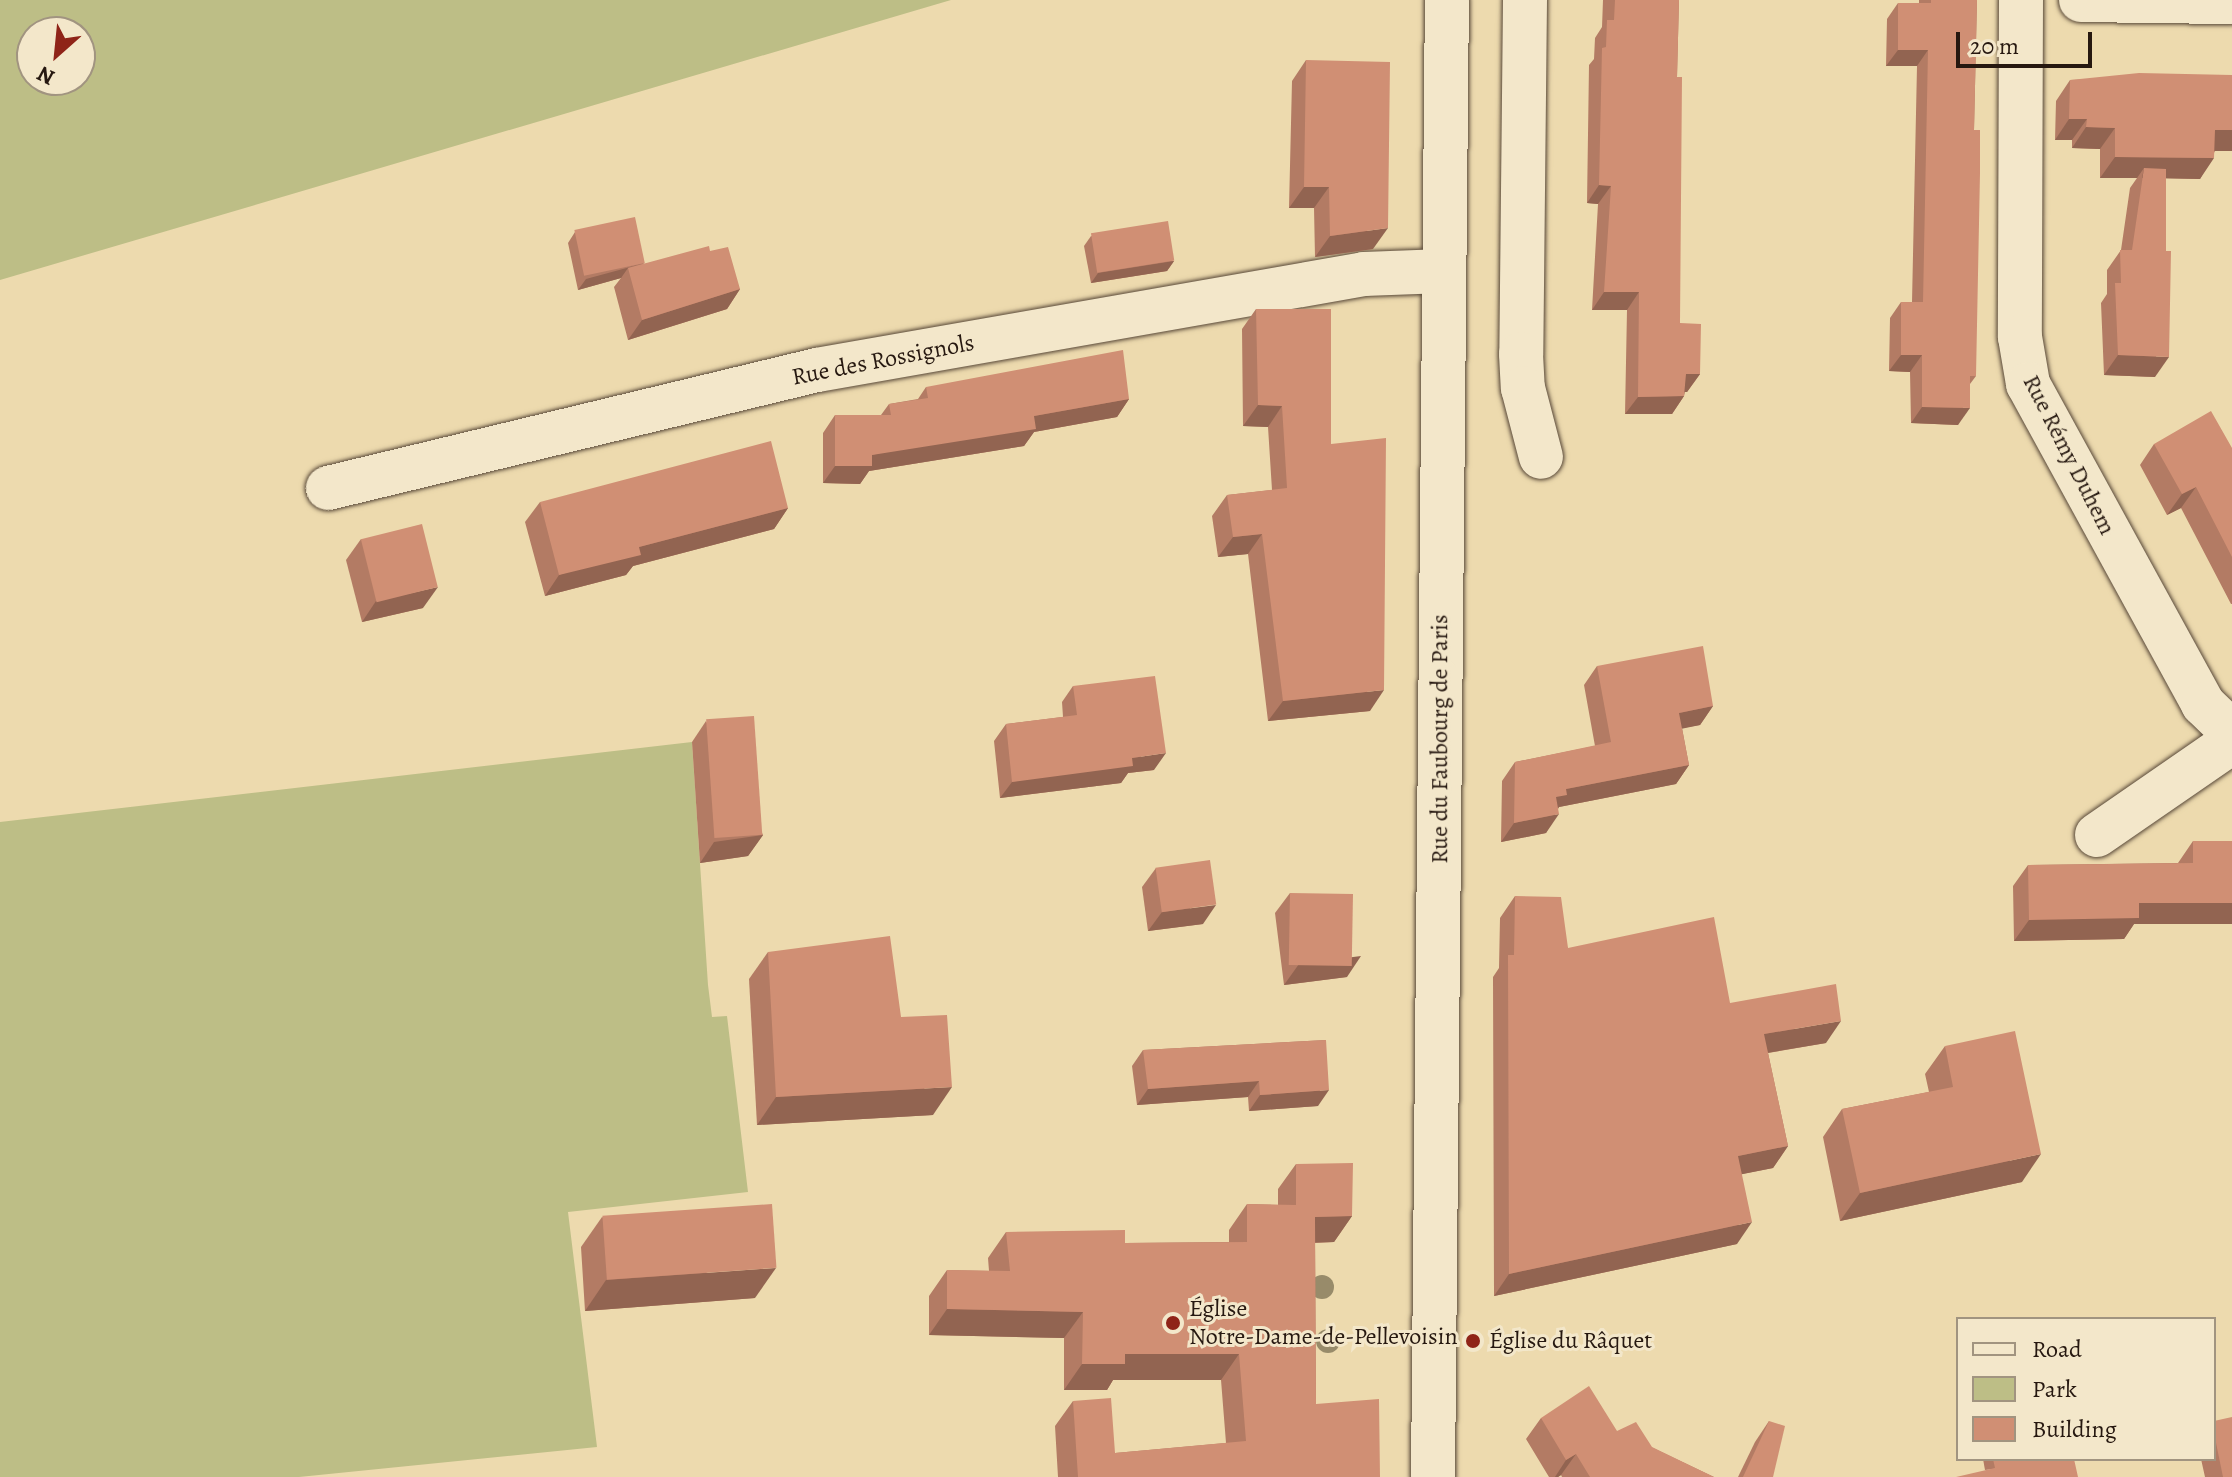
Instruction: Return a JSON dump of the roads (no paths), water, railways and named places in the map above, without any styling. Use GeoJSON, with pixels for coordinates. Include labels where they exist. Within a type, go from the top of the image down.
{"type":"FeatureCollection","features":[{"type":"Feature","properties":{"kind":"street","name":"Rue du Faubourg de Paris"},"geometry":{"type":"LineString","coordinates":[[1433,1477],[1447,0]]}},
{"type":"Feature","properties":{"kind":"street"},"geometry":{"type":"LineString","coordinates":[[1525,0],[1521,354],[1523,388],[1541,457]]}},
{"type":"Feature","properties":{"kind":"street","name":"Rue Rémy Duhem"},"geometry":{"type":"LineString","coordinates":[[2021,0],[2020,337],[2028,384],[2203,704],[2232,732]]}},
{"type":"Feature","properties":{"kind":"street"},"geometry":{"type":"LineString","coordinates":[[2081,0],[2232,2]]}},
{"type":"Feature","properties":{"kind":"street","name":"Rue des Rossignols"},"geometry":{"type":"LineString","coordinates":[[328,488],[817,370],[1364,274],[1444,271]]}},
{"type":"Feature","properties":{"kind":"street"},"geometry":{"type":"LineString","coordinates":[[2097,835],[2232,742]]}},
{"type":"Feature","properties":{"kind":"place","name":"Église Notre-Dame-de-Pellevoisin"},"geometry":{"type":"Point","coordinates":[1173,1323]}},
{"type":"Feature","properties":{"kind":"place","name":"Église du Râquet"},"geometry":{"type":"Point","coordinates":[1473,1341]}}]}
